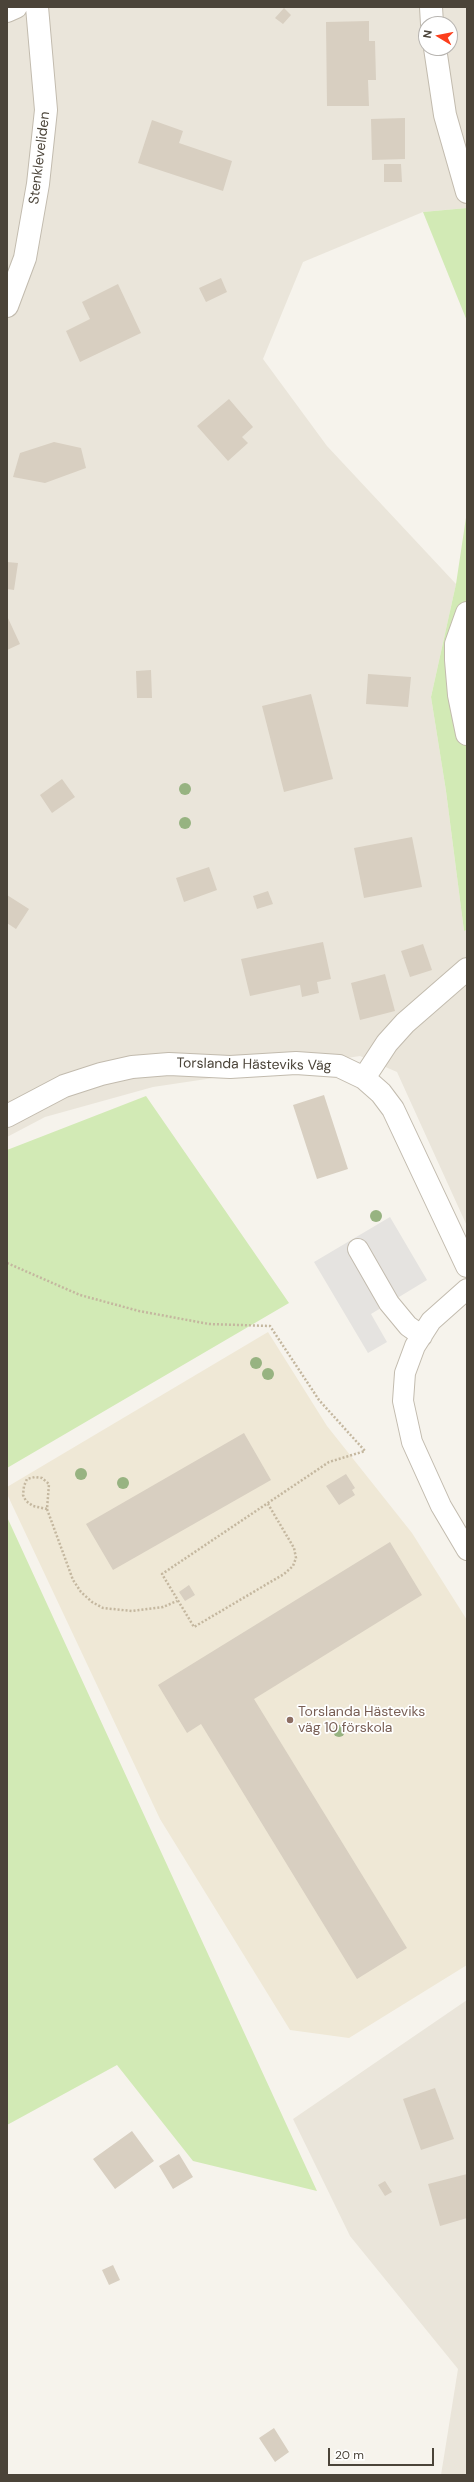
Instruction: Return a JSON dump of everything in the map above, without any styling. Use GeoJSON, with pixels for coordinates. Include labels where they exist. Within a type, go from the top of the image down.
{"type":"FeatureCollection","features":[{"type":"Feature","properties":{"kind":"street"},"geometry":{"type":"LineString","coordinates":[[7,11],[16,7]]}},
{"type":"Feature","properties":{"kind":"street","name":"Stenkleveliden"},"geometry":{"type":"LineString","coordinates":[[7,306],[25,258],[38,184],[46,110],[37,7]]}},
{"type":"Feature","properties":{"kind":"street"},"geometry":{"type":"LineString","coordinates":[[436,56],[445,115],[467,192]]}},
{"type":"Feature","properties":{"kind":"street"},"geometry":{"type":"LineString","coordinates":[[467,613],[456,644],[456,660],[467,734]]}},
{"type":"Feature","properties":{"kind":"street"},"geometry":{"type":"LineString","coordinates":[[364,1078],[387,1043],[405,1023],[467,968]]}},
{"type":"Feature","properties":{"kind":"street","name":"Torslanda Hästeviks Väg"},"geometry":{"type":"LineString","coordinates":[[7,1116],[64,1086],[101,1074],[132,1067],[168,1064],[230,1067],[322,1064],[340,1066],[364,1078],[381,1093],[393,1110],[467,1266]]}},
{"type":"Feature","properties":{"kind":"lane"},"geometry":{"type":"LineString","coordinates":[[358,1249],[389,1303],[408,1326],[422,1336]]}},
{"type":"Feature","properties":{"kind":"lane"},"geometry":{"type":"LineString","coordinates":[[467,1289],[431,1321],[415,1346],[405,1373],[403,1401],[412,1442],[441,1506],[467,1550]]}},
{"type":"Feature","properties":{"kind":"path"},"geometry":{"type":"LineString","coordinates":[[7,1263],[80,1295],[139,1311],[209,1324],[239,1327],[259,1324],[274,1329],[306,1383],[365,1451],[330,1462],[162,1574],[194,1627],[284,1574],[293,1566],[296,1558],[294,1548],[268,1504]]}},
{"type":"Feature","properties":{"kind":"path"},"geometry":{"type":"LineString","coordinates":[[47,1509],[33,1506],[26,1501],[23,1495],[24,1486],[27,1479],[35,1477],[42,1478],[49,1484],[47,1509],[73,1580],[81,1592],[92,1602],[103,1608],[132,1611],[163,1607],[177,1601]]}},
{"type":"Feature","properties":{"kind":"shaded area"},"geometry":{"type":"Polygon","coordinates":[[[7,7],[467,7],[467,208],[423,212],[303,262],[263,359],[327,446],[456,584],[431,697],[446,791],[464,931],[467,930],[467,1226],[397,1072],[360,1056],[153,1087],[45,1117],[7,1137],[7,7]]]}},
{"type":"Feature","properties":{"kind":"shaded area"},"geometry":{"type":"Polygon","coordinates":[[[390,1217],[427,1280],[371,1314],[387,1342],[368,1353],[314,1262],[390,1217]]]}},
{"type":"Feature","properties":{"kind":"shaded area","name":"Torslanda Hästeviks väg 10 förskola"},"geometry":{"type":"Polygon","coordinates":[[[268,1332],[327,1426],[412,1533],[467,1620],[467,1965],[349,2038],[290,2030],[160,1819],[7,1494],[7,1487],[268,1332]]]}},
{"type":"Feature","properties":{"kind":"shaded area"},"geometry":{"type":"Polygon","coordinates":[[[467,2000],[467,2475],[441,2475],[458,2369],[350,2236],[293,2119],[467,2000]]]}},
{"type":"Feature","properties":{"kind":"green space"},"geometry":{"type":"Polygon","coordinates":[[[467,208],[467,321],[423,212],[467,208]]]}},
{"type":"Feature","properties":{"kind":"green space"},"geometry":{"type":"Polygon","coordinates":[[[467,511],[467,930],[464,931],[446,791],[431,697],[456,584],[467,511]]]}},
{"type":"Feature","properties":{"kind":"green space"},"geometry":{"type":"Polygon","coordinates":[[[146,1096],[289,1303],[7,1468],[7,1150],[146,1096]]]}},
{"type":"Feature","properties":{"kind":"green space"},"geometry":{"type":"Polygon","coordinates":[[[7,1517],[317,2191],[193,2161],[117,2065],[7,2125],[7,1517]]]}},
{"type":"Feature","properties":{"kind":"building"},"geometry":{"type":"Polygon","coordinates":[[[284,8],[291,15],[283,24],[275,18],[284,8]]]}},
{"type":"Feature","properties":{"kind":"building"},"geometry":{"type":"Polygon","coordinates":[[[369,21],[369,41],[375,41],[376,80],[368,80],[369,106],[327,106],[326,22],[369,21]]]}},
{"type":"Feature","properties":{"kind":"building"},"geometry":{"type":"Polygon","coordinates":[[[405,118],[405,159],[372,160],[371,119],[405,118]]]}},
{"type":"Feature","properties":{"kind":"building"},"geometry":{"type":"Polygon","coordinates":[[[152,120],[183,131],[179,143],[232,161],[223,191],[138,163],[152,120]]]}},
{"type":"Feature","properties":{"kind":"building"},"geometry":{"type":"Polygon","coordinates":[[[384,164],[401,164],[402,182],[384,182],[384,164]]]}},
{"type":"Feature","properties":{"kind":"building"},"geometry":{"type":"Polygon","coordinates":[[[221,278],[227,292],[206,302],[199,288],[221,278]]]}},
{"type":"Feature","properties":{"kind":"building"},"geometry":{"type":"Polygon","coordinates":[[[118,284],[141,333],[80,362],[66,331],[90,319],[82,302],[118,284]]]}},
{"type":"Feature","properties":{"kind":"building"},"geometry":{"type":"Polygon","coordinates":[[[229,399],[253,427],[242,437],[248,443],[228,461],[197,426],[229,399]]]}},
{"type":"Feature","properties":{"kind":"building"},"geometry":{"type":"Polygon","coordinates":[[[54,442],[81,448],[86,468],[45,483],[13,477],[20,453],[54,442]]]}},
{"type":"Feature","properties":{"kind":"building"},"geometry":{"type":"Polygon","coordinates":[[[7,562],[18,563],[14,590],[7,589],[7,562]]]}},
{"type":"Feature","properties":{"kind":"building"},"geometry":{"type":"Polygon","coordinates":[[[7,616],[20,644],[7,650],[7,616]]]}},
{"type":"Feature","properties":{"kind":"building"},"geometry":{"type":"Polygon","coordinates":[[[151,670],[152,698],[137,698],[136,671],[151,670]]]}},
{"type":"Feature","properties":{"kind":"building"},"geometry":{"type":"Polygon","coordinates":[[[368,674],[411,677],[408,707],[366,704],[368,674]]]}},
{"type":"Feature","properties":{"kind":"building"},"geometry":{"type":"Polygon","coordinates":[[[311,694],[333,779],[284,792],[262,706],[311,694]]]}},
{"type":"Feature","properties":{"kind":"building"},"geometry":{"type":"Polygon","coordinates":[[[62,779],[75,797],[52,813],[40,795],[62,779]]]}},
{"type":"Feature","properties":{"kind":"building"},"geometry":{"type":"Polygon","coordinates":[[[412,837],[422,887],[364,898],[354,848],[412,837]]]}},
{"type":"Feature","properties":{"kind":"building"},"geometry":{"type":"Polygon","coordinates":[[[209,867],[217,890],[184,902],[176,878],[209,867]]]}},
{"type":"Feature","properties":{"kind":"building"},"geometry":{"type":"Polygon","coordinates":[[[268,891],[273,904],[257,909],[253,896],[268,891]]]}},
{"type":"Feature","properties":{"kind":"building"},"geometry":{"type":"Polygon","coordinates":[[[7,895],[29,909],[16,929],[7,923],[7,895]]]}},
{"type":"Feature","properties":{"kind":"building"},"geometry":{"type":"Polygon","coordinates":[[[323,942],[331,979],[317,982],[319,993],[302,997],[300,985],[250,996],[241,959],[323,942]]]}},
{"type":"Feature","properties":{"kind":"building"},"geometry":{"type":"Polygon","coordinates":[[[423,944],[432,970],[410,977],[401,951],[423,944]]]}},
{"type":"Feature","properties":{"kind":"building"},"geometry":{"type":"Polygon","coordinates":[[[385,974],[395,1011],[360,1020],[351,983],[385,974]]]}},
{"type":"Feature","properties":{"kind":"building"},"geometry":{"type":"Polygon","coordinates":[[[324,1095],[348,1169],[317,1179],[293,1105],[324,1095]]]}},
{"type":"Feature","properties":{"kind":"building"},"geometry":{"type":"Polygon","coordinates":[[[244,1433],[271,1480],[113,1570],[86,1524],[244,1433]]]}},
{"type":"Feature","properties":{"kind":"building"},"geometry":{"type":"Polygon","coordinates":[[[346,1474],[355,1488],[352,1490],[355,1495],[339,1505],[326,1486],[346,1474]]]}},
{"type":"Feature","properties":{"kind":"building"},"geometry":{"type":"Polygon","coordinates":[[[390,1542],[422,1595],[254,1699],[407,1948],[357,1979],[201,1724],[187,1733],[158,1685],[390,1542]]]}},
{"type":"Feature","properties":{"kind":"building"},"geometry":{"type":"Polygon","coordinates":[[[189,1585],[195,1595],[185,1601],[179,1592],[189,1585]]]}},
{"type":"Feature","properties":{"kind":"building"},"geometry":{"type":"Polygon","coordinates":[[[435,2088],[454,2139],[421,2150],[403,2099],[435,2088]]]}},
{"type":"Feature","properties":{"kind":"building"},"geometry":{"type":"Polygon","coordinates":[[[132,2131],[154,2161],[115,2189],[93,2159],[132,2131]]]}},
{"type":"Feature","properties":{"kind":"building"},"geometry":{"type":"Polygon","coordinates":[[[179,2154],[193,2177],[173,2189],[159,2166],[179,2154]]]}},
{"type":"Feature","properties":{"kind":"building"},"geometry":{"type":"Polygon","coordinates":[[[467,2174],[467,2218],[440,2226],[428,2184],[467,2174]]]}},
{"type":"Feature","properties":{"kind":"building"},"geometry":{"type":"Polygon","coordinates":[[[385,2181],[392,2192],[385,2196],[378,2185],[385,2181]]]}},
{"type":"Feature","properties":{"kind":"building"},"geometry":{"type":"Polygon","coordinates":[[[113,2265],[120,2280],[109,2285],[102,2270],[113,2265]]]}},
{"type":"Feature","properties":{"kind":"building"},"geometry":{"type":"Polygon","coordinates":[[[274,2428],[289,2452],[275,2462],[259,2438],[274,2428]]]}},
{"type":"Feature","properties":{"kind":"place","name":"Torslanda Hästeviks väg 10 förskola"},"geometry":{"type":"Point","coordinates":[290,1720]}}]}
